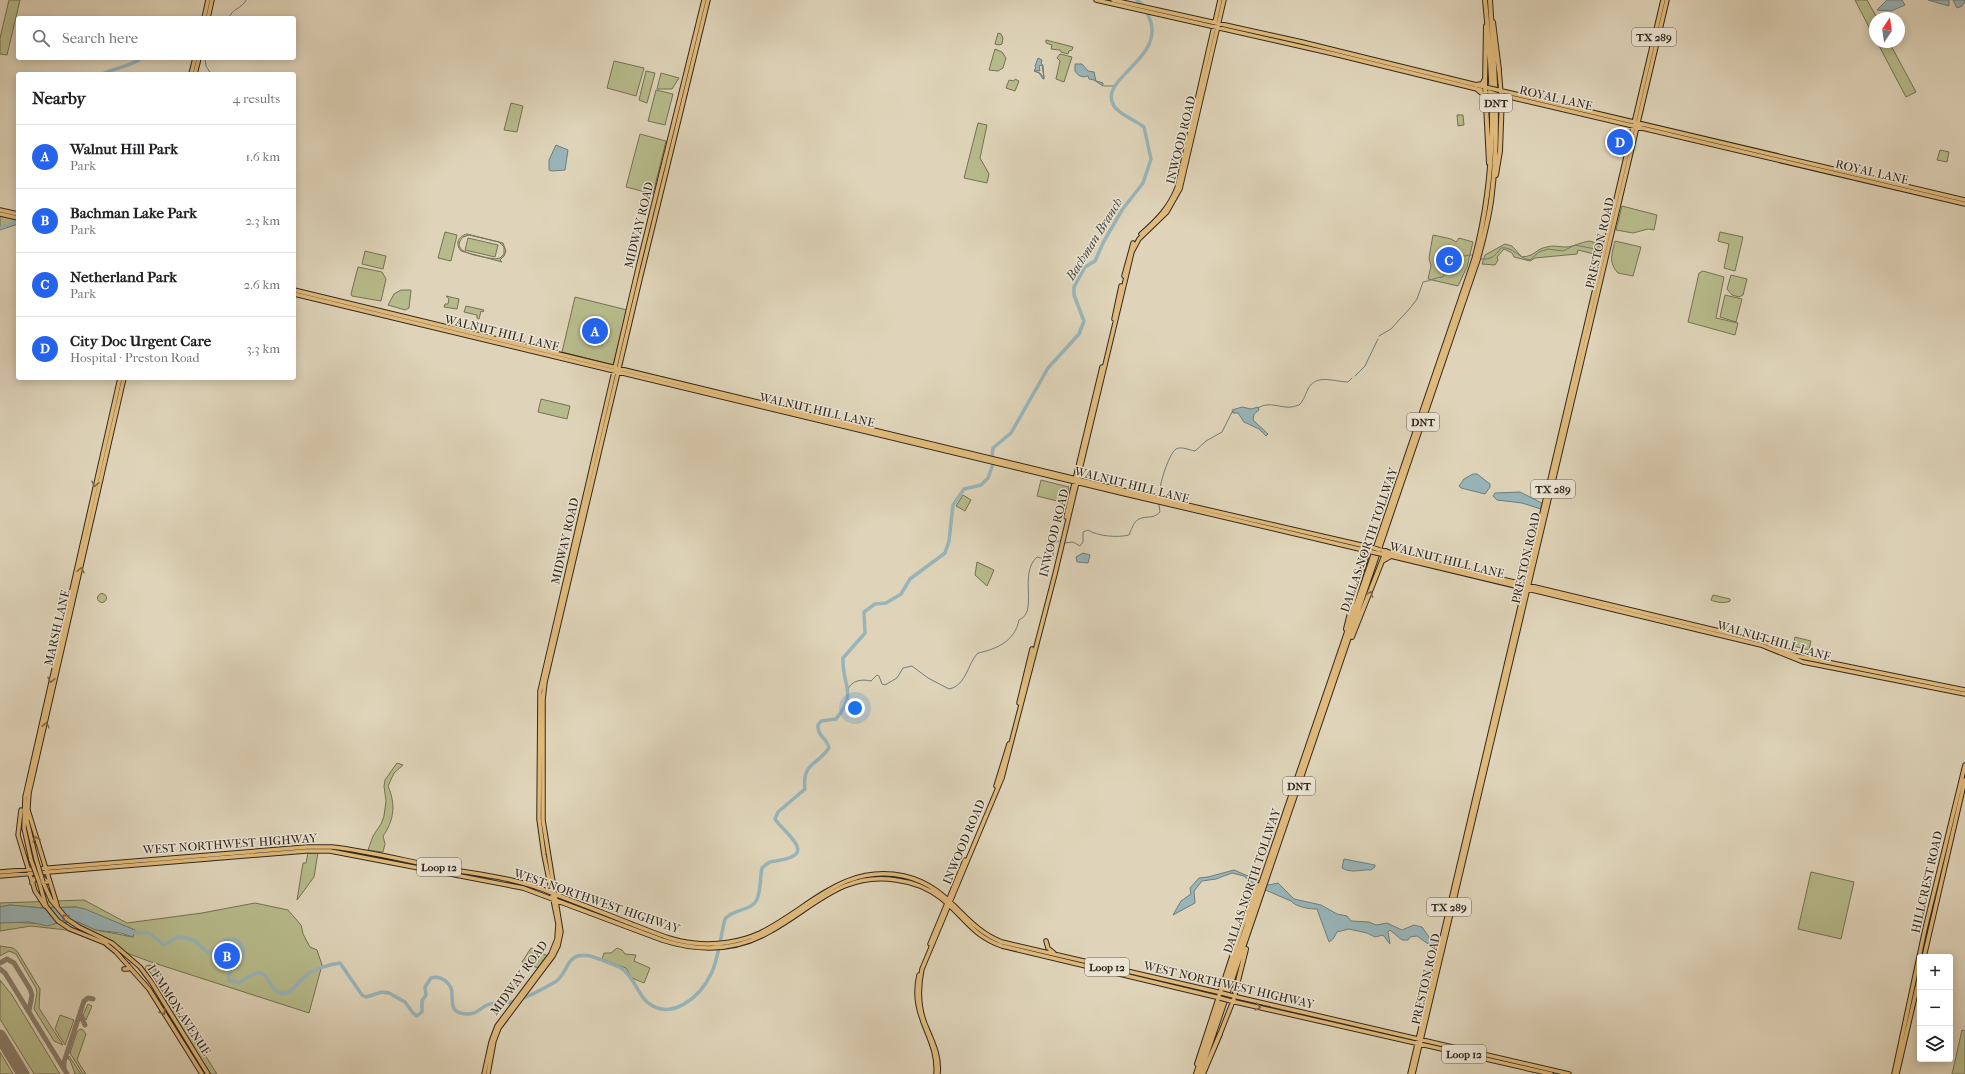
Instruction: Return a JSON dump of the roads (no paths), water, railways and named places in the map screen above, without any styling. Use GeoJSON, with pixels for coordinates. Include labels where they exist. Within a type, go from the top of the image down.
{"type":"FeatureCollection","features":[{"type":"Feature","properties":{"kind":"highway","name":"DALLAS NORTH TOLLWAY"},"geometry":{"type":"LineString","coordinates":[[1200,1074],[1474,272],[1485,232],[1492,192],[1497,123],[1489,14],[1485,0]]}},
{"type":"Feature","properties":{"kind":"highway","name":"DALLAS NORTH TOLLWAY"},"geometry":{"type":"LineString","coordinates":[[1196,1074],[1470,273],[1482,225],[1490,177],[1493,113],[1489,14],[1490,0]]}},
{"type":"Feature","properties":{"kind":"highway"},"geometry":{"type":"LineString","coordinates":[[1489,14],[1496,37],[1499,70]]}},
{"type":"Feature","properties":{"kind":"highway"},"geometry":{"type":"LineString","coordinates":[[1489,14],[1485,79],[1487,90],[1486,98],[1490,177]]}},
{"type":"Feature","properties":{"kind":"highway"},"geometry":{"type":"LineString","coordinates":[[1485,79],[1482,84],[1477,87],[1486,98]]}},
{"type":"Feature","properties":{"kind":"highway"},"geometry":{"type":"LineString","coordinates":[[1492,192],[1500,151],[1503,103],[1500,93]]}},
{"type":"Feature","properties":{"kind":"highway"},"geometry":{"type":"LineString","coordinates":[[1503,103],[1505,99],[1510,97]]}},
{"type":"Feature","properties":{"kind":"highway"},"geometry":{"type":"LineString","coordinates":[[1362,549],[1366,553],[1366,558]]}},
{"type":"Feature","properties":{"kind":"highway"},"geometry":{"type":"LineString","coordinates":[[1344,643],[1353,601],[1366,558],[1371,549]]}},
{"type":"Feature","properties":{"kind":"highway"},"geometry":{"type":"LineString","coordinates":[[1346,649],[1357,626],[1382,562],[1383,552]]}},
{"type":"Feature","properties":{"kind":"highway"},"geometry":{"type":"LineString","coordinates":[[1382,562],[1391,556]]}},
{"type":"Feature","properties":{"kind":"highway"},"geometry":{"type":"LineString","coordinates":[[1196,1074],[1200,1052],[1221,993],[1242,926],[1268,862]]}},
{"type":"Feature","properties":{"kind":"highway"},"geometry":{"type":"LineString","coordinates":[[1232,1001],[1249,932]]}},
{"type":"Feature","properties":{"kind":"highway"},"geometry":{"type":"LineString","coordinates":[[1203,1074],[1220,1034]]}},
{"type":"Feature","properties":{"kind":"main road"},"geometry":{"type":"LineString","coordinates":[[204,16],[208,0]]}},
{"type":"Feature","properties":{"kind":"main road"},"geometry":{"type":"LineString","coordinates":[[208,16],[212,0]]}},
{"type":"Feature","properties":{"kind":"main road","name":"MIDWAY ROAD"},"geometry":{"type":"LineString","coordinates":[[560,931],[544,842],[542,796],[545,686],[606,414],[704,0]]}},
{"type":"Feature","properties":{"kind":"main road","name":"MIDWAY ROAD"},"geometry":{"type":"LineString","coordinates":[[660,189],[708,0]]}},
{"type":"Feature","properties":{"kind":"main road","name":"ROYAL LANE"},"geometry":{"type":"LineString","coordinates":[[1096,0],[1325,50],[1550,105]]}},
{"type":"Feature","properties":{"kind":"main road","name":"ROYAL LANE"},"geometry":{"type":"LineString","coordinates":[[1113,0],[1180,18]]}},
{"type":"Feature","properties":{"kind":"main road","name":"INWOOD ROAD"},"geometry":{"type":"LineString","coordinates":[[937,1074],[934,1050],[920,1017],[916,990],[920,969],[992,800],[1003,767],[1058,556],[1131,252],[1139,239],[1166,211],[1181,186],[1216,26],[1220,0]]}},
{"type":"Feature","properties":{"kind":"main road","name":"INWOOD ROAD"},"geometry":{"type":"LineString","coordinates":[[1216,26],[1224,0]]}},
{"type":"Feature","properties":{"kind":"main road","name":"PRESTON ROAD"},"geometry":{"type":"LineString","coordinates":[[1649,69],[1663,0]]}},
{"type":"Feature","properties":{"kind":"main road","name":"PRESTON ROAD"},"geometry":{"type":"LineString","coordinates":[[1412,1074],[1540,536],[1645,85],[1667,0]]}},
{"type":"Feature","properties":{"kind":"main road"},"geometry":{"type":"LineString","coordinates":[[192,72],[194,60]]}},
{"type":"Feature","properties":{"kind":"main road"},"geometry":{"type":"LineString","coordinates":[[196,72],[198,60]]}},
{"type":"Feature","properties":{"kind":"main road"},"geometry":{"type":"LineString","coordinates":[[1499,70],[1500,93]]}},
{"type":"Feature","properties":{"kind":"main road","name":"ROYAL LANE"},"geometry":{"type":"LineString","coordinates":[[1500,93],[1510,97],[1636,124],[1965,204]]}},
{"type":"Feature","properties":{"kind":"main road","name":"ROYAL LANE"},"geometry":{"type":"LineString","coordinates":[[1878,182],[1965,200]]}},
{"type":"Feature","properties":{"kind":"main road"},"geometry":{"type":"LineString","coordinates":[[0,210],[16,216]]}},
{"type":"Feature","properties":{"kind":"main road"},"geometry":{"type":"LineString","coordinates":[[0,214],[16,216]]}},
{"type":"Feature","properties":{"kind":"main road","name":"WALNUT HILL LANE"},"geometry":{"type":"LineString","coordinates":[[296,291],[310,296]]}},
{"type":"Feature","properties":{"kind":"main road","name":"WALNUT HILL LANE"},"geometry":{"type":"LineString","coordinates":[[296,294],[310,296],[872,432],[1041,471]]}},
{"type":"Feature","properties":{"kind":"main road","name":"MARSH LANE"},"geometry":{"type":"LineString","coordinates":[[34,860],[28,828],[29,787],[47,697],[102,458],[107,426],[120,380]]}},
{"type":"Feature","properties":{"kind":"main road","name":"MARSH LANE"},"geometry":{"type":"LineString","coordinates":[[41,882],[24,828],[23,806],[52,698],[124,380]]}},
{"type":"Feature","properties":{"kind":"main road"},"geometry":{"type":"LineString","coordinates":[[115,398],[121,394]]}},
{"type":"Feature","properties":{"kind":"main road"},"geometry":{"type":"LineString","coordinates":[[113,407],[118,404]]}},
{"type":"Feature","properties":{"kind":"main road"},"geometry":{"type":"LineString","coordinates":[[107,426],[114,423]]}},
{"type":"Feature","properties":{"kind":"main road","name":"WALNUT HILL LANE"},"geometry":{"type":"LineString","coordinates":[[872,432],[882,432],[1362,549],[1371,549]]}},
{"type":"Feature","properties":{"kind":"main road"},"geometry":{"type":"LineString","coordinates":[[106,436],[112,433]]}},
{"type":"Feature","properties":{"kind":"main road"},"geometry":{"type":"LineString","coordinates":[[100,466],[105,462],[102,458],[107,454]]}},
{"type":"Feature","properties":{"kind":"main road","name":"WALNUT HILL LANE"},"geometry":{"type":"LineString","coordinates":[[1076,480],[1371,549],[1411,560]]}},
{"type":"Feature","properties":{"kind":"main road","name":"WALNUT HILL LANE"},"geometry":{"type":"LineString","coordinates":[[1383,552],[1391,556],[1765,642],[1788,653],[1804,658],[1965,690]]}},
{"type":"Feature","properties":{"kind":"main road","name":"WALNUT HILL LANE"},"geometry":{"type":"LineString","coordinates":[[1699,628],[1761,645],[1803,662],[1965,694]]}},
{"type":"Feature","properties":{"kind":"main road"},"geometry":{"type":"LineString","coordinates":[[54,667],[58,668]]}},
{"type":"Feature","properties":{"kind":"main road"},"geometry":{"type":"LineString","coordinates":[[47,697],[52,698]]}},
{"type":"Feature","properties":{"kind":"main road","name":"HILLCREST ROAD"},"geometry":{"type":"LineString","coordinates":[[1898,1074],[1901,1050],[1925,929],[1965,764]]}},
{"type":"Feature","properties":{"kind":"main road","name":"HILLCREST ROAD"},"geometry":{"type":"LineString","coordinates":[[1925,954],[1965,780]]}},
{"type":"Feature","properties":{"kind":"main road"},"geometry":{"type":"LineString","coordinates":[[23,806],[18,833],[32,883],[39,899],[46,907]]}},
{"type":"Feature","properties":{"kind":"main road"},"geometry":{"type":"LineString","coordinates":[[28,810],[50,886],[58,906]]}},
{"type":"Feature","properties":{"kind":"main road","name":"WEST NORTHWEST HIGHWAY"},"geometry":{"type":"LineString","coordinates":[[0,872],[29,872],[141,863],[177,862],[200,858],[275,851],[307,849],[339,850],[491,879],[514,881],[673,940],[708,944],[745,940]]}},
{"type":"Feature","properties":{"kind":"main road"},"geometry":{"type":"LineString","coordinates":[[24,855],[28,864],[32,865],[40,864],[42,858]]}},
{"type":"Feature","properties":{"kind":"main road"},"geometry":{"type":"LineString","coordinates":[[177,862],[188,856]]}},
{"type":"Feature","properties":{"kind":"main road","name":"WEST NORTHWEST HIGHWAY"},"geometry":{"type":"LineString","coordinates":[[141,863],[188,856],[200,858]]}},
{"type":"Feature","properties":{"kind":"main road","name":"WEST NORTHWEST HIGHWAY"},"geometry":{"type":"LineString","coordinates":[[0,876],[29,872]]}},
{"type":"Feature","properties":{"kind":"main road"},"geometry":{"type":"LineString","coordinates":[[32,883],[35,878],[43,877],[50,886]]}},
{"type":"Feature","properties":{"kind":"main road","name":"WEST NORTHWEST HIGHWAY"},"geometry":{"type":"LineString","coordinates":[[491,879],[500,883],[554,897],[565,903],[677,945],[704,948],[722,947],[770,932],[796,913],[843,885],[862,880],[879,878],[899,880],[915,884],[949,901],[981,931],[1005,945],[1232,1001],[1376,1029],[1551,1074]]}},
{"type":"Feature","properties":{"kind":"main road"},"geometry":{"type":"LineString","coordinates":[[500,883],[512,883],[514,881]]}},
{"type":"Feature","properties":{"kind":"main road","name":"LEMMON AVENUE"},"geometry":{"type":"LineString","coordinates":[[41,882],[51,900],[58,906],[65,917],[75,925],[112,943],[140,967],[152,983],[208,1074]]}},
{"type":"Feature","properties":{"kind":"main road","name":"LEMMON AVENUE"},"geometry":{"type":"LineString","coordinates":[[41,882],[46,907],[63,924],[103,942],[128,965],[150,989],[202,1074]]}},
{"type":"Feature","properties":{"kind":"main road","name":"MIDWAY ROAD"},"geometry":{"type":"LineString","coordinates":[[484,1074],[494,1032],[512,1006],[539,973],[554,949],[560,931],[559,910],[554,897]]}},
{"type":"Feature","properties":{"kind":"main road"},"geometry":{"type":"LineString","coordinates":[[559,910],[560,905],[565,903]]}},
{"type":"Feature","properties":{"kind":"main road"},"geometry":{"type":"LineString","coordinates":[[641,932],[643,928]]}},
{"type":"Feature","properties":{"kind":"main road"},"geometry":{"type":"LineString","coordinates":[[1046,941],[1049,949],[1057,955]]}},
{"type":"Feature","properties":{"kind":"main road","name":"WEST NORTHWEST HIGHWAY"},"geometry":{"type":"LineString","coordinates":[[1005,945],[1057,955],[1234,996],[1354,1028],[1569,1074]]}},
{"type":"Feature","properties":{"kind":"main road"},"geometry":{"type":"LineString","coordinates":[[124,969],[128,969],[128,965]]}},
{"type":"Feature","properties":{"kind":"main road","name":"HILLCREST ROAD"},"geometry":{"type":"LineString","coordinates":[[1894,1074],[1917,987]]}},
{"type":"Feature","properties":{"kind":"main road","name":"MIDWAY ROAD"},"geometry":{"type":"LineString","coordinates":[[488,1074],[497,1033],[526,990]]}},
{"type":"Feature","properties":{"kind":"main road"},"geometry":{"type":"LineString","coordinates":[[1220,1034],[1232,1001]]}},
{"type":"Feature","properties":{"kind":"main road"},"geometry":{"type":"LineString","coordinates":[[1230,1010],[1238,1002]]}},
{"type":"Feature","properties":{"kind":"main road"},"geometry":{"type":"LineString","coordinates":[[1354,1028],[1376,1029]]}},
{"type":"Feature","properties":{"kind":"main road"},"geometry":{"type":"LineString","coordinates":[[192,1058],[196,1055]]}},
{"type":"Feature","properties":{"kind":"main road"},"geometry":{"type":"LineString","coordinates":[[1539,1071],[1541,1069],[1563,1073]]}},
{"type":"Feature","properties":{"kind":"water"},"geometry":{"type":"Polygon","coordinates":[[[1887,0],[1902,0],[1905,5],[1891,11],[1877,10],[1887,0]]]}},
{"type":"Feature","properties":{"kind":"water"},"geometry":{"type":"Polygon","coordinates":[[[1928,0],[1949,0],[1949,6],[1928,0]]]}},
{"type":"Feature","properties":{"kind":"water"},"geometry":{"type":"Polygon","coordinates":[[[1953,0],[1965,1],[1962,6],[1957,8],[1953,0]]]}},
{"type":"Feature","properties":{"kind":"water"},"geometry":{"type":"Polygon","coordinates":[[[1038,58],[1042,60],[1041,63],[1043,65],[1044,77],[1042,65],[1039,66],[1040,71],[1034,70],[1036,68],[1035,66],[1038,58]]]}},
{"type":"Feature","properties":{"kind":"water"},"geometry":{"type":"Polygon","coordinates":[[[1075,64],[1082,64],[1088,71],[1094,72],[1096,81],[1103,83],[1103,86],[1094,80],[1089,79],[1088,76],[1082,77],[1079,75],[1075,71],[1075,64]]]}},
{"type":"Feature","properties":{"kind":"water"},"geometry":{"type":"Polygon","coordinates":[[[556,145],[568,150],[565,170],[549,170],[549,160],[556,145]]]}},
{"type":"Feature","properties":{"kind":"water"},"geometry":{"type":"Polygon","coordinates":[[[1242,407],[1251,409],[1258,407],[1259,410],[1254,414],[1253,420],[1268,434],[1266,436],[1259,429],[1244,422],[1238,413],[1233,413],[1232,410],[1242,407]]]}},
{"type":"Feature","properties":{"kind":"water"},"geometry":{"type":"Polygon","coordinates":[[[1473,474],[1477,474],[1490,484],[1490,487],[1485,494],[1461,488],[1459,486],[1464,479],[1473,474]]]}},
{"type":"Feature","properties":{"kind":"water"},"geometry":{"type":"Polygon","coordinates":[[[1520,492],[1542,503],[1541,509],[1522,503],[1497,500],[1493,496],[1495,493],[1520,492]]]}},
{"type":"Feature","properties":{"kind":"water"},"geometry":{"type":"Polygon","coordinates":[[[1083,553],[1090,555],[1088,563],[1077,562],[1076,557],[1083,553]]]}},
{"type":"Feature","properties":{"kind":"water"},"geometry":{"type":"Polygon","coordinates":[[[1344,859],[1375,865],[1375,867],[1371,870],[1349,871],[1342,868],[1344,859]]]}},
{"type":"Feature","properties":{"kind":"water"},"geometry":{"type":"Polygon","coordinates":[[[1234,870],[1269,885],[1278,883],[1294,899],[1321,905],[1337,914],[1347,916],[1351,921],[1369,922],[1376,925],[1387,923],[1402,930],[1414,925],[1422,927],[1431,940],[1439,944],[1438,951],[1417,936],[1410,937],[1408,940],[1402,940],[1390,930],[1388,932],[1390,944],[1383,935],[1375,937],[1367,933],[1349,929],[1337,932],[1333,939],[1329,942],[1317,909],[1299,906],[1256,886],[1244,876],[1232,873],[1216,879],[1202,881],[1194,891],[1195,903],[1173,915],[1181,901],[1191,894],[1190,888],[1199,878],[1234,870]]]}},
{"type":"Feature","properties":{"kind":"water"},"geometry":{"type":"Polygon","coordinates":[[[10,905],[42,908],[76,907],[85,909],[135,930],[133,937],[121,933],[96,930],[78,922],[57,923],[48,926],[29,922],[0,923],[0,907],[10,905]]]}},
{"type":"Feature","properties":{"kind":"waterway"},"geometry":{"type":"LineString","coordinates":[[230,16],[232,12],[246,0]]}},
{"type":"Feature","properties":{"kind":"waterway","name":"Bachman Branch"},"geometry":{"type":"LineString","coordinates":[[1137,0],[1143,5]]}},
{"type":"Feature","properties":{"kind":"waterway","name":"Bachman Branch"},"geometry":{"type":"LineString","coordinates":[[992,456],[993,448],[1011,433],[1048,368],[1079,334],[1084,321],[1074,295],[1074,287],[1085,267],[1095,261],[1104,241],[1122,210],[1143,183],[1151,159],[1144,127],[1117,109],[1114,106],[1111,96],[1115,86],[1143,55],[1150,42],[1152,29],[1147,13]]}},
{"type":"Feature","properties":{"kind":"waterway"},"geometry":{"type":"LineString","coordinates":[[107,72],[139,60]]}},
{"type":"Feature","properties":{"kind":"waterway"},"geometry":{"type":"LineString","coordinates":[[205,60],[206,66],[210,72]]}},
{"type":"Feature","properties":{"kind":"waterway"},"geometry":{"type":"LineString","coordinates":[[1104,86],[1113,86]]}},
{"type":"Feature","properties":{"kind":"waterway"},"geometry":{"type":"LineString","coordinates":[[0,228],[16,222]]}},
{"type":"Feature","properties":{"kind":"waterway"},"geometry":{"type":"LineString","coordinates":[[1481,259],[1488,259],[1492,257],[1501,248],[1512,250],[1522,257],[1530,260],[1539,252],[1548,249],[1563,251],[1575,245],[1600,250]]}},
{"type":"Feature","properties":{"kind":"waterway"},"geometry":{"type":"LineString","coordinates":[[1379,336],[1391,329],[1411,307],[1417,299],[1423,282],[1443,277],[1444,266],[1453,259],[1472,255]]}},
{"type":"Feature","properties":{"kind":"waterway"},"geometry":{"type":"LineString","coordinates":[[1355,376],[1365,366],[1378,339]]}},
{"type":"Feature","properties":{"kind":"waterway"},"geometry":{"type":"LineString","coordinates":[[1258,408],[1265,405],[1288,407],[1299,405],[1311,384],[1316,381],[1326,380],[1348,382],[1352,378]]}},
{"type":"Feature","properties":{"kind":"waterway"},"geometry":{"type":"LineString","coordinates":[[1159,496],[1164,471],[1173,452],[1180,448],[1195,451],[1206,441],[1222,432],[1232,412],[1234,412]]}},
{"type":"Feature","properties":{"kind":"waterway","name":"Bachman Branch"},"geometry":{"type":"LineString","coordinates":[[130,932],[149,933],[164,945],[178,937],[186,938],[195,941],[208,953],[226,940],[235,939],[242,945],[244,950],[243,955],[231,968],[229,980],[239,983],[257,973],[262,974],[266,976],[272,986],[282,994],[289,991],[310,973],[327,966],[340,963],[362,995],[366,997],[382,992],[389,993],[405,1002],[417,1016],[422,1012],[422,1001],[426,995],[425,987],[431,978],[435,977],[442,979],[448,983],[452,990],[452,1002],[455,1010],[461,1013],[469,1014],[475,1013],[487,1005],[511,1002],[539,991],[559,979],[571,960],[581,955],[593,957],[621,968],[629,975],[647,1002],[656,1007],[666,1009],[675,1008],[684,1004],[700,991],[711,974],[725,919],[733,913],[753,905],[756,901],[760,889],[762,868],[769,862],[789,858],[797,853],[798,849],[796,844],[775,819],[778,812],[805,789],[805,780],[808,769],[829,748],[819,732],[818,725],[821,721],[836,719],[843,710],[848,696],[843,668],[843,658],[865,633],[864,612],[875,604],[886,603],[901,594],[910,579],[945,553],[949,541],[953,505],[964,489],[981,485],[988,478],[993,464]]}},
{"type":"Feature","properties":{"kind":"waterway"},"geometry":{"type":"LineString","coordinates":[[1064,543],[1073,542],[1080,546],[1083,542],[1083,532],[1088,530],[1107,536],[1129,535],[1137,520],[1152,517],[1160,512],[1159,505]]}},
{"type":"Feature","properties":{"kind":"waterway"},"geometry":{"type":"LineString","coordinates":[[848,689],[855,682],[861,680],[871,681],[877,675],[879,676],[882,684],[885,685],[897,678],[903,668],[912,666],[928,678],[949,689],[955,687],[963,679],[978,653],[992,649],[1004,643],[1014,633],[1019,620],[1025,616],[1028,609],[1028,582],[1032,564],[1037,557],[1051,561],[1053,553],[1050,545],[1059,541]]}},
{"type":"Feature","properties":{"kind":"place","name":"City Doc Urgent Care"},"geometry":{"type":"Point","coordinates":[1620,142]}},
{"type":"Feature","properties":{"kind":"place","name":"Netherland Park"},"geometry":{"type":"Point","coordinates":[1449,260]}},
{"type":"Feature","properties":{"kind":"place","name":"Walnut Hill Park"},"geometry":{"type":"Point","coordinates":[595,331]}},
{"type":"Feature","properties":{"kind":"place","name":"Bachman Lake Park"},"geometry":{"type":"Point","coordinates":[227,956]}}]}
